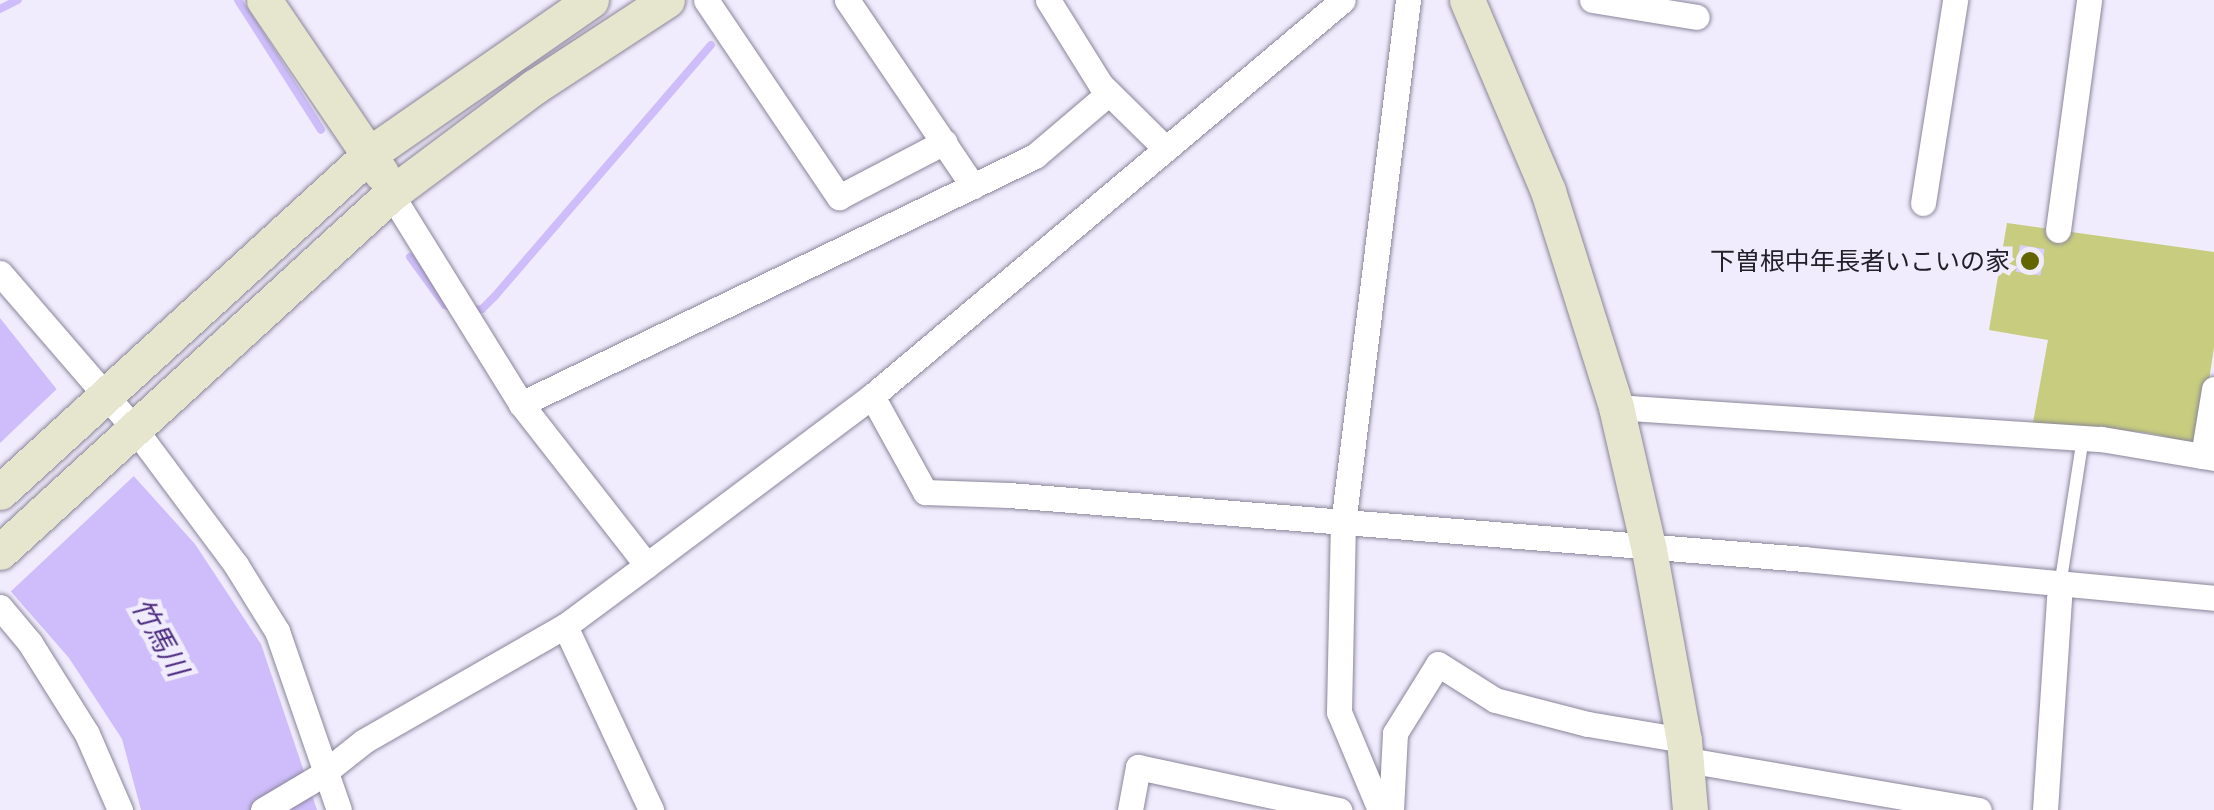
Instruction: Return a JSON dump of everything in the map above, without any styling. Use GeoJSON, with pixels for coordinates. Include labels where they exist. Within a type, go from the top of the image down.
{"type":"FeatureCollection","features":[{"type":"Feature","properties":{"kind":"street"},"geometry":{"type":"LineString","coordinates":[[264,0],[371,153],[391,194],[522,404],[647,566]]}},
{"type":"Feature","properties":{"kind":"street"},"geometry":{"type":"LineString","coordinates":[[0,492],[371,153],[591,0]]}},
{"type":"Feature","properties":{"kind":"street"},"geometry":{"type":"LineString","coordinates":[[0,552],[391,194],[534,87],[667,0]]}},
{"type":"Feature","properties":{"kind":"street"},"geometry":{"type":"LineString","coordinates":[[706,0],[839,197],[944,142]]}},
{"type":"Feature","properties":{"kind":"street"},"geometry":{"type":"LineString","coordinates":[[847,0],[973,186]]}},
{"type":"Feature","properties":{"kind":"street"},"geometry":{"type":"LineString","coordinates":[[1048,0],[1109,93],[1166,149]]}},
{"type":"Feature","properties":{"kind":"street"},"geometry":{"type":"LineString","coordinates":[[263,810],[324,772],[364,741],[565,626],[647,566],[872,396],[1344,0]]}},
{"type":"Feature","properties":{"kind":"street"},"geometry":{"type":"LineString","coordinates":[[1380,810],[1339,712],[1342,524],[1408,0]]}},
{"type":"Feature","properties":{"kind":"street"},"geometry":{"type":"LineString","coordinates":[[1466,0],[1548,192],[1616,407],[1649,550],[1685,750],[1690,810]]}},
{"type":"Feature","properties":{"kind":"street"},"geometry":{"type":"LineString","coordinates":[[1592,0],[1696,17]]}},
{"type":"Feature","properties":{"kind":"street"},"geometry":{"type":"LineString","coordinates":[[1924,203],[1955,0]]}},
{"type":"Feature","properties":{"kind":"street"},"geometry":{"type":"LineString","coordinates":[[2058,230],[2090,0]]}},
{"type":"Feature","properties":{"kind":"street"},"geometry":{"type":"LineString","coordinates":[[522,404],[1035,156],[1109,93]]}},
{"type":"Feature","properties":{"kind":"street"},"geometry":{"type":"LineString","coordinates":[[0,273],[236,565],[278,631],[339,810]]}},
{"type":"Feature","properties":{"kind":"street"},"geometry":{"type":"LineString","coordinates":[[1616,407],[2083,438],[2209,457],[2214,389]]}},
{"type":"Feature","properties":{"kind":"street"},"geometry":{"type":"LineString","coordinates":[[872,396],[926,492],[1010,495],[1649,550],[1804,559],[2214,598]]}},
{"type":"Feature","properties":{"kind":"street"},"geometry":{"type":"LineString","coordinates":[[2045,810],[2060,586]]}},
{"type":"Feature","properties":{"kind":"street"},"geometry":{"type":"LineString","coordinates":[[0,607],[30,642],[88,734],[120,810]]}},
{"type":"Feature","properties":{"kind":"street"},"geometry":{"type":"LineString","coordinates":[[565,626],[651,810]]}},
{"type":"Feature","properties":{"kind":"street"},"geometry":{"type":"LineString","coordinates":[[1392,810],[1395,732],[1438,664],[1495,700],[1685,750],[1979,810]]}},
{"type":"Feature","properties":{"kind":"street"},"geometry":{"type":"LineString","coordinates":[[1130,810],[1138,767],[1340,810]]}},
{"type":"Feature","properties":{"kind":"lane"},"geometry":{"type":"LineString","coordinates":[[2060,586],[2083,438]]}},
{"type":"Feature","properties":{"kind":"green space"},"geometry":{"type":"Polygon","coordinates":[[[2007,223],[2214,252],[2214,347],[2199,448],[2178,446],[2167,437],[2148,433],[2083,426],[2032,428],[2048,340],[1989,330],[2007,223]]]}},
{"type":"Feature","properties":{"kind":"water","name":"竹馬川"},"geometry":{"type":"Polygon","coordinates":[[[0,318],[66,401],[195,544],[261,644],[317,810],[141,810],[122,739],[69,658],[0,579],[0,318]]]}},
{"type":"Feature","properties":{"kind":"pier"},"geometry":{"type":"Polygon","coordinates":[[[60,386],[137,473],[7,595],[0,586],[0,443],[60,386]]]}},
{"type":"Feature","properties":{"kind":"building","name":"下曽根中年長者いこいの家"},"geometry":{"type":"Polygon","coordinates":[[[2020,245],[2045,249],[2040,276],[2016,272],[2020,245]]]}},
{"type":"Feature","properties":{"kind":"waterway"},"geometry":{"type":"LineString","coordinates":[[0,9],[18,0]]}},
{"type":"Feature","properties":{"kind":"waterway"},"geometry":{"type":"LineString","coordinates":[[238,0],[321,130]]}},
{"type":"Feature","properties":{"kind":"waterway"},"geometry":{"type":"LineString","coordinates":[[471,310],[482,309],[495,296],[711,45]]}},
{"type":"Feature","properties":{"kind":"waterway"},"geometry":{"type":"LineString","coordinates":[[410,257],[445,305],[453,307]]}},
{"type":"Feature","properties":{"kind":"place","name":"下曽根中年長者いこいの家"},"geometry":{"type":"Point","coordinates":[2030,261]}}]}
